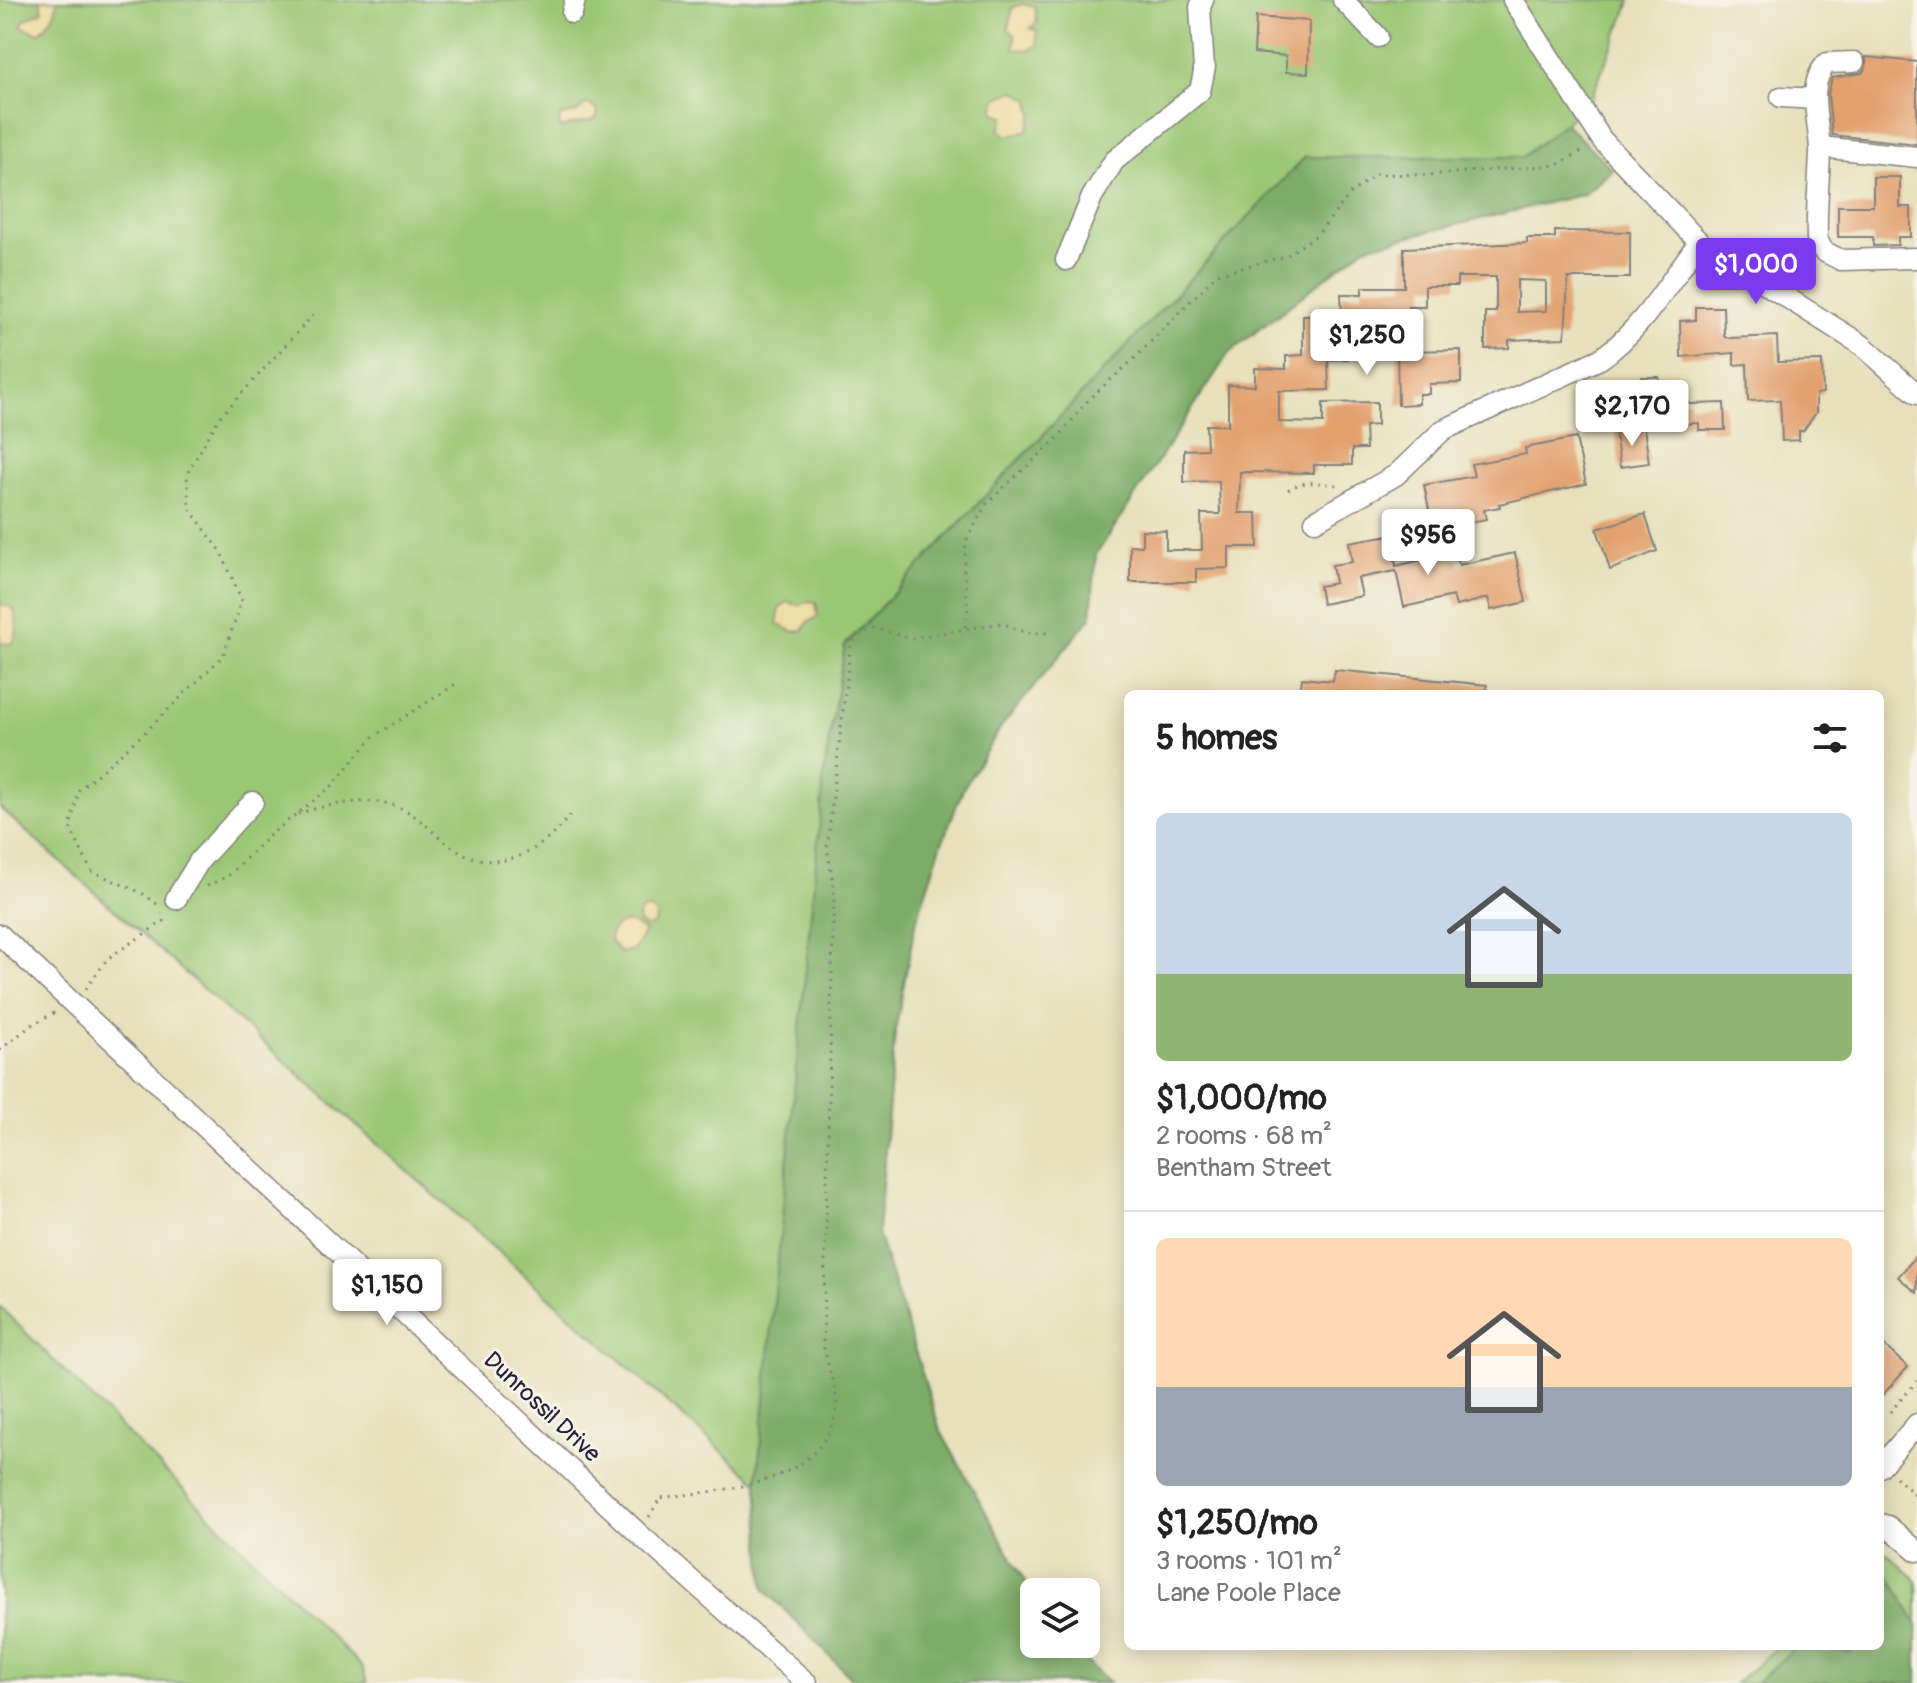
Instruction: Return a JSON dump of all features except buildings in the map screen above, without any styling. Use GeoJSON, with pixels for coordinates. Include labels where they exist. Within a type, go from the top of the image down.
{"type":"FeatureCollection","features":[{"type":"Feature","properties":{"kind":"street"},"geometry":{"type":"LineString","coordinates":[[1066,260],[1092,197],[1114,161],[1200,91],[1204,68],[1200,7],[1203,0]]}},
{"type":"Feature","properties":{"kind":"street"},"geometry":{"type":"LineString","coordinates":[[1343,0],[1378,37]]}},
{"type":"Feature","properties":{"kind":"street"},"geometry":{"type":"LineString","coordinates":[[1513,0],[1602,140],[1699,242],[1862,345],[1917,394]]}},
{"type":"Feature","properties":{"kind":"street"},"geometry":{"type":"LineString","coordinates":[[1854,62],[1827,63],[1819,70],[1815,99],[1820,147],[1817,226],[1823,251],[1841,260],[1917,258]]}},
{"type":"Feature","properties":{"kind":"street"},"geometry":{"type":"LineString","coordinates":[[1781,97],[1815,99]]}},
{"type":"Feature","properties":{"kind":"street"},"geometry":{"type":"LineString","coordinates":[[1820,147],[1917,157]]}},
{"type":"Feature","properties":{"kind":"street"},"geometry":{"type":"LineString","coordinates":[[1315,521],[1396,475],[1443,430],[1614,350],[1629,336],[1699,242]]}},
{"type":"Feature","properties":{"kind":"street"},"geometry":{"type":"LineString","coordinates":[[168,902],[200,860],[253,802]]}},
{"type":"Feature","properties":{"kind":"street","name":"Dunrossil Drive"},"geometry":{"type":"LineString","coordinates":[[0,935],[639,1534],[807,1683]]}},
{"type":"Feature","properties":{"kind":"street"},"geometry":{"type":"LineString","coordinates":[[1888,1473],[1917,1424]]}},
{"type":"Feature","properties":{"kind":"street"},"geometry":{"type":"LineString","coordinates":[[1884,1525],[1917,1551]]}},
{"type":"Feature","properties":{"kind":"path"},"geometry":{"type":"LineString","coordinates":[[965,627],[968,607],[964,570],[966,541],[987,503],[1058,438],[1089,399],[1133,360],[1217,274],[1286,256],[1318,234],[1351,193],[1376,174],[1426,175],[1557,165],[1602,140]]}},
{"type":"Feature","properties":{"kind":"path"},"geometry":{"type":"LineString","coordinates":[[317,311],[219,418],[187,474],[189,508],[220,550],[242,601],[223,656],[142,735],[79,790],[70,827],[91,871],[168,902],[228,876],[331,787],[373,737],[459,682]]}},
{"type":"Feature","properties":{"kind":"path"},"geometry":{"type":"LineString","coordinates":[[639,1534],[660,1498],[759,1483],[800,1464],[819,1450],[836,1410],[823,1345],[834,887],[827,848],[851,642],[872,628],[912,638],[1001,623],[1027,633],[1049,633]]}},
{"type":"Feature","properties":{"kind":"path"},"geometry":{"type":"LineString","coordinates":[[295,815],[326,804],[394,804],[452,847],[475,858],[503,863],[530,853],[554,836],[572,813]]}},
{"type":"Feature","properties":{"kind":"path"},"geometry":{"type":"LineString","coordinates":[[0,1050],[33,1024],[75,1003],[108,958],[164,921],[168,902]]}},
{"type":"Feature","properties":{"kind":"path"},"geometry":{"type":"LineString","coordinates":[[1890,1412],[1917,1381]]}},
{"type":"Feature","properties":{"kind":"path"},"geometry":{"type":"LineString","coordinates":[[1888,1473],[1917,1497]]}},
{"type":"Feature","properties":{"kind":"green space"},"geometry":{"type":"Polygon","coordinates":[[[0,0],[1631,0],[1589,103],[1524,157],[1305,157],[845,645],[826,758],[759,1484],[0,808],[0,0]]]}},
{"type":"Feature","properties":{"kind":"green space"},"geometry":{"type":"Polygon","coordinates":[[[1565,123],[1613,170],[1584,194],[1365,247],[1229,353],[1096,555],[1091,617],[1001,727],[964,787],[915,925],[895,1032],[878,1233],[940,1430],[1023,1578],[1020,1578],[1020,1658],[1083,1658],[1109,1683],[856,1683],[764,1589],[757,1482],[825,766],[845,645],[1305,157],[1522,157],[1565,123]]]}},
{"type":"Feature","properties":{"kind":"green space"},"geometry":{"type":"Polygon","coordinates":[[[0,1307],[362,1667],[367,1683],[0,1683],[0,1307]]]}},
{"type":"Feature","properties":{"kind":"green space"},"geometry":{"type":"Polygon","coordinates":[[[1886,1553],[1917,1580],[1917,1683],[1735,1683],[1774,1650],[1884,1650],[1886,1553]]]}},
{"type":"Feature","properties":{"kind":"green space"},"geometry":{"type":"Polygon","coordinates":[[[1890,1577],[1917,1624],[1917,1683],[1756,1683],[1793,1650],[1851,1653],[1851,1650],[1884,1650],[1884,1581],[1890,1577]]]}},
{"type":"Feature","properties":{"kind":"sand"},"geometry":{"type":"Polygon","coordinates":[[[40,0],[57,0],[52,18],[39,33],[21,26],[24,20],[43,11],[40,0]]]}},
{"type":"Feature","properties":{"kind":"sand"},"geometry":{"type":"Polygon","coordinates":[[[1023,4],[1035,7],[1037,23],[1030,28],[1037,31],[1037,46],[1029,50],[1014,49],[1015,35],[1008,29],[1013,7],[1023,4]]]}},
{"type":"Feature","properties":{"kind":"sand"},"geometry":{"type":"Polygon","coordinates":[[[1015,91],[1030,100],[1033,114],[1028,130],[1008,136],[1000,130],[1005,116],[995,113],[994,106],[998,98],[1015,91]]]}},
{"type":"Feature","properties":{"kind":"sand"},"geometry":{"type":"Polygon","coordinates":[[[587,103],[598,111],[596,119],[560,128],[559,117],[577,112],[587,103]]]}},
{"type":"Feature","properties":{"kind":"sand"},"geometry":{"type":"Polygon","coordinates":[[[787,602],[799,605],[816,602],[818,617],[808,622],[803,630],[794,632],[777,624],[780,608],[787,602]]]}},
{"type":"Feature","properties":{"kind":"sand"},"geometry":{"type":"Polygon","coordinates":[[[0,604],[13,608],[15,613],[17,631],[12,644],[0,643],[0,604]]]}},
{"type":"Feature","properties":{"kind":"sand"},"geometry":{"type":"Polygon","coordinates":[[[647,909],[654,911],[654,925],[647,927],[640,925],[638,918],[640,911],[647,909]]]}},
{"type":"Feature","properties":{"kind":"sand"},"geometry":{"type":"Polygon","coordinates":[[[629,922],[645,931],[634,950],[620,953],[610,941],[611,933],[618,925],[629,922]]]}}]}
